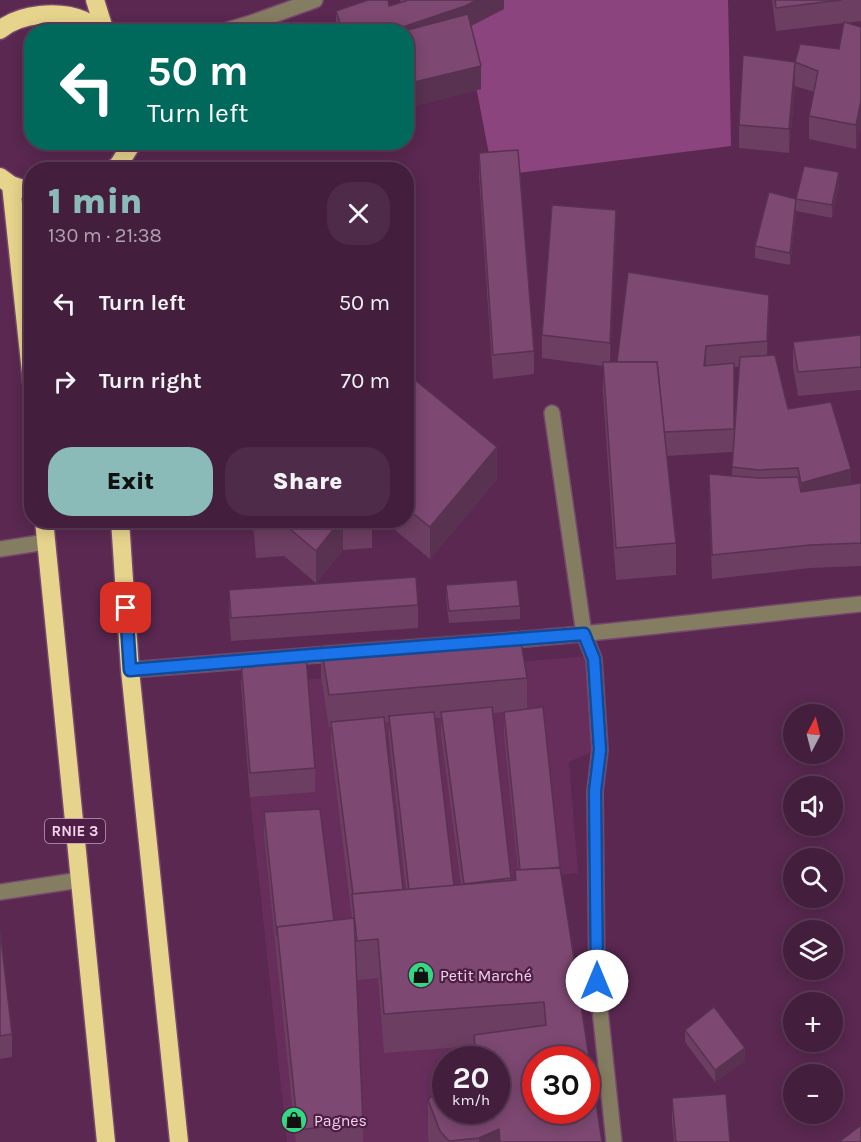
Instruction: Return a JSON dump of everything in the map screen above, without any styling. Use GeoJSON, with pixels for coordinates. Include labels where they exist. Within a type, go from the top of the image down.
{"type":"FeatureCollection","features":[{"type":"Feature","properties":{"kind":"highway"},"geometry":{"type":"LineString","coordinates":[[95,0],[102,24]]}},
{"type":"Feature","properties":{"kind":"highway"},"geometry":{"type":"LineString","coordinates":[[0,30],[28,17],[56,14],[89,24]]}},
{"type":"Feature","properties":{"kind":"highway"},"geometry":{"type":"LineString","coordinates":[[24,189],[5,181],[24,322]]}},
{"type":"Feature","properties":{"kind":"highway","name":"RNIE 3"},"geometry":{"type":"LineString","coordinates":[[45,528],[106,1142]]}},
{"type":"Feature","properties":{"kind":"highway"},"geometry":{"type":"LineString","coordinates":[[121,528],[130,670],[179,1142]]}},
{"type":"Feature","properties":{"kind":"street"},"geometry":{"type":"LineString","coordinates":[[255,24],[315,0]]}},
{"type":"Feature","properties":{"kind":"street"},"geometry":{"type":"LineString","coordinates":[[552,413],[584,634],[594,659],[600,750],[595,791],[597,981],[614,1142]]}},
{"type":"Feature","properties":{"kind":"street"},"geometry":{"type":"LineString","coordinates":[[0,549],[46,542]]}},
{"type":"Feature","properties":{"kind":"street"},"geometry":{"type":"LineString","coordinates":[[485,642],[584,634],[861,604]]}},
{"type":"Feature","properties":{"kind":"street"},"geometry":{"type":"LineString","coordinates":[[130,670],[358,651]]}},
{"type":"Feature","properties":{"kind":"street"},"geometry":{"type":"LineString","coordinates":[[0,892],[80,880]]}},
{"type":"Feature","properties":{"kind":"shaded area"},"geometry":{"type":"Polygon","coordinates":[[[499,0],[728,0],[731,146],[493,175],[465,29],[504,9],[499,0]]]}},
{"type":"Feature","properties":{"kind":"shaded area","name":"Petit Marché"},"geometry":{"type":"Polygon","coordinates":[[[588,656],[596,750],[569,762],[578,873],[558,875],[538,1046],[522,1046],[522,1124],[591,1124],[597,1142],[287,1142],[250,797],[241,685],[588,656]]]}},
{"type":"Feature","properties":{"kind":"building"},"geometry":{"type":"Polygon","coordinates":[[[368,0],[388,0],[389,6],[406,0],[477,0],[412,24],[340,24],[336,11],[368,0]]]}},
{"type":"Feature","properties":{"kind":"building"},"geometry":{"type":"Polygon","coordinates":[[[775,0],[841,0],[776,8],[775,0]]]}},
{"type":"Feature","properties":{"kind":"building"},"geometry":{"type":"Polygon","coordinates":[[[468,14],[481,66],[414,82],[414,28],[468,14]]]}},
{"type":"Feature","properties":{"kind":"building"},"geometry":{"type":"Polygon","coordinates":[[[844,22],[861,27],[861,101],[856,125],[809,116],[818,71],[795,62],[800,44],[839,49],[844,22]]]}},
{"type":"Feature","properties":{"kind":"building"},"geometry":{"type":"Polygon","coordinates":[[[743,55],[795,62],[789,129],[739,125],[743,55]]]}},
{"type":"Feature","properties":{"kind":"building"},"geometry":{"type":"Polygon","coordinates":[[[518,150],[534,351],[493,355],[479,153],[518,150]]]}},
{"type":"Feature","properties":{"kind":"building"},"geometry":{"type":"Polygon","coordinates":[[[804,166],[839,172],[832,205],[796,199],[804,166]]]}},
{"type":"Feature","properties":{"kind":"building"},"geometry":{"type":"Polygon","coordinates":[[[769,192],[796,199],[790,253],[755,246],[769,192]]]}},
{"type":"Feature","properties":{"kind":"building"},"geometry":{"type":"Polygon","coordinates":[[[552,205],[616,210],[610,343],[542,335],[552,205]]]}},
{"type":"Feature","properties":{"kind":"building"},"geometry":{"type":"Polygon","coordinates":[[[628,272],[769,295],[767,341],[706,346],[704,366],[734,363],[734,429],[664,432],[657,362],[617,362],[628,272]]]}},
{"type":"Feature","properties":{"kind":"building"},"geometry":{"type":"Polygon","coordinates":[[[861,335],[861,367],[798,372],[793,342],[861,335]]]}},
{"type":"Feature","properties":{"kind":"building"},"geometry":{"type":"Polygon","coordinates":[[[775,355],[788,409],[831,402],[851,469],[801,483],[798,468],[758,470],[732,467],[740,357],[775,355]]]}},
{"type":"Feature","properties":{"kind":"building"},"geometry":{"type":"Polygon","coordinates":[[[603,362],[657,362],[676,543],[616,548],[603,362]]]}},
{"type":"Feature","properties":{"kind":"building"},"geometry":{"type":"Polygon","coordinates":[[[414,381],[497,447],[430,527],[414,514],[414,381]]]}},
{"type":"Feature","properties":{"kind":"building"},"geometry":{"type":"Polygon","coordinates":[[[709,474],[758,478],[798,477],[801,492],[861,483],[861,543],[810,545],[712,555],[709,474]]]}},
{"type":"Feature","properties":{"kind":"building"},"geometry":{"type":"Polygon","coordinates":[[[289,528],[335,528],[316,551],[289,528]]]}},
{"type":"Feature","properties":{"kind":"building"},"geometry":{"type":"Polygon","coordinates":[[[416,577],[418,605],[231,618],[229,590],[416,577]]]}},
{"type":"Feature","properties":{"kind":"building"},"geometry":{"type":"Polygon","coordinates":[[[517,580],[520,606],[449,611],[446,585],[517,580]]]}},
{"type":"Feature","properties":{"kind":"building"},"geometry":{"type":"Polygon","coordinates":[[[519,630],[527,678],[329,695],[321,645],[519,630]]]}},
{"type":"Feature","properties":{"kind":"building"},"geometry":{"type":"Polygon","coordinates":[[[306,656],[315,768],[250,773],[241,661],[306,656]]]}},
{"type":"Feature","properties":{"kind":"building"},"geometry":{"type":"Polygon","coordinates":[[[492,707],[511,878],[464,884],[441,712],[492,707]]]}},
{"type":"Feature","properties":{"kind":"building"},"geometry":{"type":"Polygon","coordinates":[[[543,707],[560,867],[520,870],[504,712],[543,707]]]}},
{"type":"Feature","properties":{"kind":"building"},"geometry":{"type":"Polygon","coordinates":[[[434,712],[454,886],[409,890],[389,716],[434,712]]]}},
{"type":"Feature","properties":{"kind":"building"},"geometry":{"type":"Polygon","coordinates":[[[384,717],[403,890],[353,894],[331,722],[384,717]]]}},
{"type":"Feature","properties":{"kind":"building"},"geometry":{"type":"Polygon","coordinates":[[[320,809],[334,921],[277,927],[277,936],[264,812],[320,809]]]}},
{"type":"Feature","properties":{"kind":"building"},"geometry":{"type":"Polygon","coordinates":[[[560,868],[587,1046],[522,1046],[522,1124],[599,1124],[602,1142],[500,1142],[499,1129],[479,1138],[449,1141],[437,1124],[510,1124],[510,1046],[475,1046],[474,1035],[546,1025],[544,1002],[384,1014],[378,939],[357,941],[352,894],[516,880],[515,870],[560,868]]]}},
{"type":"Feature","properties":{"kind":"building"},"geometry":{"type":"Polygon","coordinates":[[[354,918],[363,1122],[298,1130],[277,927],[354,918]]]}},
{"type":"Feature","properties":{"kind":"building"},"geometry":{"type":"Polygon","coordinates":[[[0,930],[12,1034],[0,1036],[0,930]]]}},
{"type":"Feature","properties":{"kind":"building"},"geometry":{"type":"Polygon","coordinates":[[[714,1007],[745,1048],[715,1070],[685,1030],[714,1007]]]}},
{"type":"Feature","properties":{"kind":"building"},"geometry":{"type":"Polygon","coordinates":[[[726,1094],[730,1142],[676,1142],[672,1098],[726,1094]]]}},
{"type":"Feature","properties":{"kind":"building"},"geometry":{"type":"Polygon","coordinates":[[[432,1096],[432,1110],[428,1100],[432,1096]]]}},
{"type":"Feature","properties":{"kind":"building"},"geometry":{"type":"Polygon","coordinates":[[[861,1125],[861,1142],[839,1142],[861,1125]]]}},
{"type":"Feature","properties":{"kind":"place","name":"Petit Marché"},"geometry":{"type":"Point","coordinates":[421,975]}},
{"type":"Feature","properties":{"kind":"place","name":"Pagnes"},"geometry":{"type":"Point","coordinates":[294,1120]}},
{"type":"Feature","properties":{"kind":"route"},"geometry":{"type":"LineString","coordinates":[[126,608],[130,670],[584,634],[594,659],[600,750],[595,791],[597,981]]}}]}
